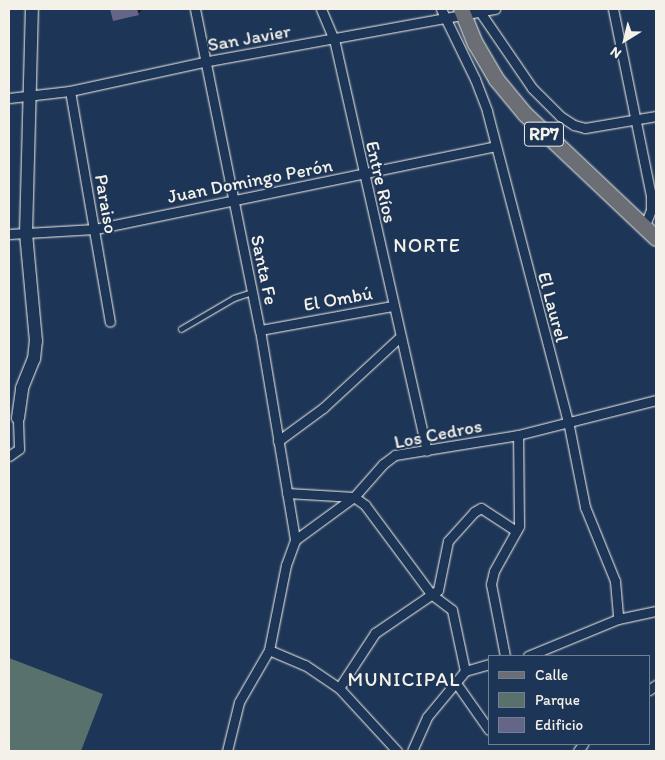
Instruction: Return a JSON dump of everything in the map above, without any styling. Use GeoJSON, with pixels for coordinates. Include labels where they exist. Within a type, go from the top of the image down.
{"type":"FeatureCollection","features":[{"type":"Feature","properties":{"kind":"main road"},"geometry":{"type":"LineString","coordinates":[[18,418],[22,388],[34,359],[36,341],[26,234],[28,98],[32,9]]}},
{"type":"Feature","properties":{"kind":"main road","name":"RP7"},"geometry":{"type":"LineString","coordinates":[[462,12],[475,43],[496,78],[525,114],[656,238]]}},
{"type":"Feature","properties":{"kind":"street","name":"Santa Fe"},"geometry":{"type":"LineString","coordinates":[[195,9],[203,62],[260,330],[295,540]]}},
{"type":"Feature","properties":{"kind":"street","name":"Entre Ríos"},"geometry":{"type":"LineString","coordinates":[[321,9],[334,39],[362,175],[427,451]]}},
{"type":"Feature","properties":{"kind":"street","name":"El Laurel"},"geometry":{"type":"LineString","coordinates":[[441,9],[444,19],[476,80],[496,146],[568,421],[585,507],[615,581],[618,619]]}},
{"type":"Feature","properties":{"kind":"street","name":"San Javier"},"geometry":{"type":"LineString","coordinates":[[9,98],[28,98],[70,91],[203,62],[444,19],[462,12],[495,9]]}},
{"type":"Feature","properties":{"kind":"street"},"geometry":{"type":"LineString","coordinates":[[613,9],[651,196],[651,210],[644,227]]}},
{"type":"Feature","properties":{"kind":"street"},"geometry":{"type":"LineString","coordinates":[[479,10],[532,88],[560,116],[585,128],[656,116]]}},
{"type":"Feature","properties":{"kind":"street","name":"Paraiso"},"geometry":{"type":"LineString","coordinates":[[70,91],[110,322]]}},
{"type":"Feature","properties":{"kind":"street","name":"Juan Domingo Perón"},"geometry":{"type":"LineString","coordinates":[[9,234],[95,229],[496,146]]}},
{"type":"Feature","properties":{"kind":"street","name":"El Ombú"},"geometry":{"type":"LineString","coordinates":[[260,330],[392,306]]}},
{"type":"Feature","properties":{"kind":"street"},"geometry":{"type":"LineString","coordinates":[[278,441],[323,408],[400,337]]}},
{"type":"Feature","properties":{"kind":"street","name":"Los Cedros"},"geometry":{"type":"LineString","coordinates":[[295,540],[354,497],[395,455],[518,435],[656,400]]}},
{"type":"Feature","properties":{"kind":"street"},"geometry":{"type":"LineString","coordinates":[[9,456],[19,449],[18,418]]}},
{"type":"Feature","properties":{"kind":"street"},"geometry":{"type":"LineString","coordinates":[[505,655],[491,584],[494,571],[516,531],[520,510],[518,435]]}},
{"type":"Feature","properties":{"kind":"street"},"geometry":{"type":"LineString","coordinates":[[287,492],[354,497],[365,505],[431,594],[452,610],[466,671]]}},
{"type":"Feature","properties":{"kind":"street"},"geometry":{"type":"LineString","coordinates":[[339,688],[375,633],[431,594],[441,584],[448,541],[474,512],[481,508],[516,531]]}},
{"type":"Feature","properties":{"kind":"street"},"geometry":{"type":"LineString","coordinates":[[227,751],[240,702],[269,650],[286,565],[295,540]]}},
{"type":"Feature","properties":{"kind":"street"},"geometry":{"type":"LineString","coordinates":[[530,655],[618,619],[656,611]]}},
{"type":"Feature","properties":{"kind":"street"},"geometry":{"type":"LineString","coordinates":[[269,650],[305,665],[339,688],[397,751]]}},
{"type":"Feature","properties":{"kind":"street"},"geometry":{"type":"LineString","coordinates":[[412,751],[427,717],[466,671],[488,664]]}},
{"type":"Feature","properties":{"kind":"street"},"geometry":{"type":"LineString","coordinates":[[456,683],[488,729]]}},
{"type":"Feature","properties":{"kind":"lane"},"geometry":{"type":"LineString","coordinates":[[181,329],[234,298],[252,292]]}},
{"type":"Feature","properties":{"kind":"green space"},"geometry":{"type":"Polygon","coordinates":[[[9,658],[103,694],[81,751],[9,751],[9,658]]]}},
{"type":"Feature","properties":{"kind":"building"},"geometry":{"type":"Polygon","coordinates":[[[110,9],[137,9],[139,15],[113,21],[110,9]]]}},
{"type":"Feature","properties":{"kind":"district","name":"NORTE"},"geometry":{"type":"Point","coordinates":[427,245]}},
{"type":"Feature","properties":{"kind":"district","name":"MUNICIPAL"},"geometry":{"type":"Point","coordinates":[404,679]}}]}
